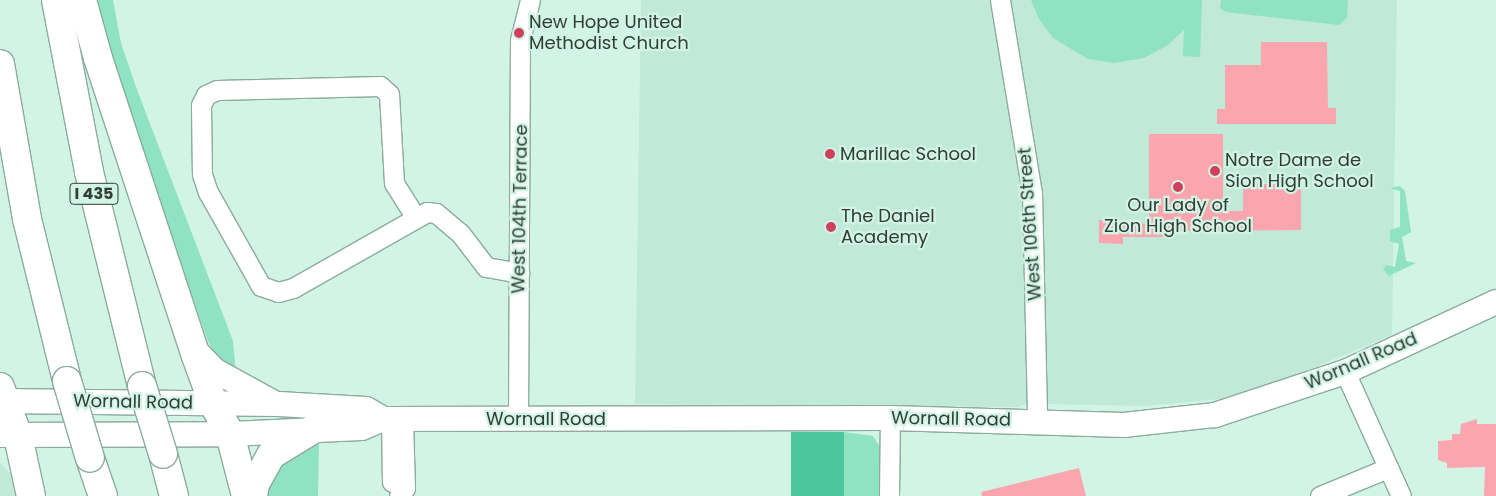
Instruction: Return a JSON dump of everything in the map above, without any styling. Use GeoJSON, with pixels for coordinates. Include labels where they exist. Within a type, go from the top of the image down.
{"type":"FeatureCollection","features":[{"type":"Feature","properties":{"kind":"highway","name":"I 435"},"geometry":{"type":"LineString","coordinates":[[56,0],[89,172],[142,386],[174,496]]}},
{"type":"Feature","properties":{"kind":"highway"},"geometry":{"type":"LineString","coordinates":[[82,0],[194,349],[213,403],[230,434],[246,496]]}},
{"type":"Feature","properties":{"kind":"highway"},"geometry":{"type":"LineString","coordinates":[[0,64],[27,218],[67,382],[103,496]]}},
{"type":"Feature","properties":{"kind":"highway"},"geometry":{"type":"LineString","coordinates":[[2,398],[6,441],[30,493]]}},
{"type":"Feature","properties":{"kind":"highway"},"geometry":{"type":"LineString","coordinates":[[253,496],[255,484],[271,455],[315,428]]}},
{"type":"Feature","properties":{"kind":"main road","name":"Wornall Road"},"geometry":{"type":"LineString","coordinates":[[6,441],[230,434],[315,428],[362,428],[393,419],[890,418],[1037,420],[1124,425],[1214,415],[1345,372],[1496,302]]}},
{"type":"Feature","properties":{"kind":"main road"},"geometry":{"type":"LineString","coordinates":[[194,349],[214,370],[275,404]]}},
{"type":"Feature","properties":{"kind":"main road","name":"Wornall Road"},"geometry":{"type":"LineString","coordinates":[[2,398],[275,404],[366,409],[393,419]]}},
{"type":"Feature","properties":{"kind":"street","name":"West 104th Terrace"},"geometry":{"type":"LineString","coordinates":[[518,420],[520,40],[530,0]]}},
{"type":"Feature","properties":{"kind":"street","name":"West 106th Street"},"geometry":{"type":"LineString","coordinates":[[1000,0],[1032,193],[1037,420]]}},
{"type":"Feature","properties":{"kind":"street"},"geometry":{"type":"LineString","coordinates":[[416,218],[394,184],[390,94],[380,86],[217,90],[206,95],[201,104],[202,174],[208,192],[261,286],[278,292],[293,288],[427,212],[436,213],[460,233],[486,267],[519,273]]}},
{"type":"Feature","properties":{"kind":"street"},"geometry":{"type":"LineString","coordinates":[[1345,372],[1401,496]]}},
{"type":"Feature","properties":{"kind":"street"},"geometry":{"type":"LineString","coordinates":[[889,496],[890,418]]}},
{"type":"Feature","properties":{"kind":"street"},"geometry":{"type":"LineString","coordinates":[[393,419],[405,488],[397,496]]}},
{"type":"Feature","properties":{"kind":"street"},"geometry":{"type":"LineString","coordinates":[[1320,496],[1388,468]]}},
{"type":"Feature","properties":{"kind":"shaded area","name":"The Daniel Academy"},"geometry":{"type":"Polygon","coordinates":[[[641,0],[991,0],[1020,168],[1029,286],[1029,397],[1025,404],[1019,407],[635,404],[641,0]]]}},
{"type":"Feature","properties":{"kind":"shaded area","name":"Notre Dame de Sion High School"},"geometry":{"type":"Polygon","coordinates":[[[1005,0],[1397,0],[1392,335],[1265,388],[1220,399],[1146,406],[1047,404],[1041,217],[1005,0]]]}},
{"type":"Feature","properties":{"kind":"shaded area"},"geometry":{"type":"Polygon","coordinates":[[[0,463],[15,479],[22,496],[0,496],[0,463]]]}},
{"type":"Feature","properties":{"kind":"green space"},"geometry":{"type":"Polygon","coordinates":[[[92,0],[113,0],[121,43],[136,87],[233,341],[236,374],[220,365],[208,341],[107,60],[92,0]]]}},
{"type":"Feature","properties":{"kind":"green space"},"geometry":{"type":"Polygon","coordinates":[[[1031,0],[1202,0],[1200,57],[1183,56],[1184,30],[1168,45],[1144,58],[1114,63],[1088,59],[1053,38],[1039,19],[1031,0]]]}},
{"type":"Feature","properties":{"kind":"green space"},"geometry":{"type":"Polygon","coordinates":[[[1221,0],[1348,0],[1347,18],[1339,25],[1226,12],[1220,8],[1221,0]]]}},
{"type":"Feature","properties":{"kind":"green space"},"geometry":{"type":"Polygon","coordinates":[[[1400,186],[1405,191],[1411,232],[1402,237],[1406,261],[1416,263],[1389,276],[1383,269],[1386,265],[1395,267],[1399,244],[1390,241],[1390,230],[1400,227],[1400,191],[1390,188],[1400,186]]]}},
{"type":"Feature","properties":{"kind":"green space"},"geometry":{"type":"Polygon","coordinates":[[[791,432],[844,432],[844,496],[791,496],[791,432]]]}},
{"type":"Feature","properties":{"kind":"green space"},"geometry":{"type":"Polygon","coordinates":[[[844,432],[873,436],[880,447],[879,496],[842,496],[844,432]]]}},
{"type":"Feature","properties":{"kind":"green space"},"geometry":{"type":"Polygon","coordinates":[[[319,444],[318,496],[264,496],[268,476],[302,447],[319,444]]]}},
{"type":"Feature","properties":{"kind":"building"},"geometry":{"type":"Polygon","coordinates":[[[1261,42],[1327,42],[1328,108],[1336,108],[1336,124],[1217,124],[1217,109],[1225,109],[1225,65],[1261,65],[1261,42]]]}},
{"type":"Feature","properties":{"kind":"building"},"geometry":{"type":"Polygon","coordinates":[[[1149,134],[1223,134],[1223,211],[1243,211],[1243,184],[1301,184],[1301,230],[1171,231],[1171,237],[1123,237],[1123,244],[1099,243],[1099,220],[1149,224],[1149,134]]]}},
{"type":"Feature","properties":{"kind":"building"},"geometry":{"type":"Polygon","coordinates":[[[1477,419],[1477,424],[1496,424],[1496,496],[1484,496],[1485,467],[1447,468],[1447,463],[1438,460],[1438,441],[1452,440],[1452,434],[1460,434],[1461,424],[1477,419]]]}},
{"type":"Feature","properties":{"kind":"building"},"geometry":{"type":"Polygon","coordinates":[[[1079,468],[1086,496],[982,496],[981,492],[1079,468]]]}},
{"type":"Feature","properties":{"kind":"place","name":"New Hope United Methodist Church"},"geometry":{"type":"Point","coordinates":[519,33]}},
{"type":"Feature","properties":{"kind":"place","name":"Marillac School"},"geometry":{"type":"Point","coordinates":[830,154]}},
{"type":"Feature","properties":{"kind":"place","name":"Notre Dame de Sion High School"},"geometry":{"type":"Point","coordinates":[1215,171]}},
{"type":"Feature","properties":{"kind":"place","name":"Our Lady of Zion High School"},"geometry":{"type":"Point","coordinates":[1178,187]}},
{"type":"Feature","properties":{"kind":"place","name":"The Daniel Academy"},"geometry":{"type":"Point","coordinates":[831,227]}}]}
